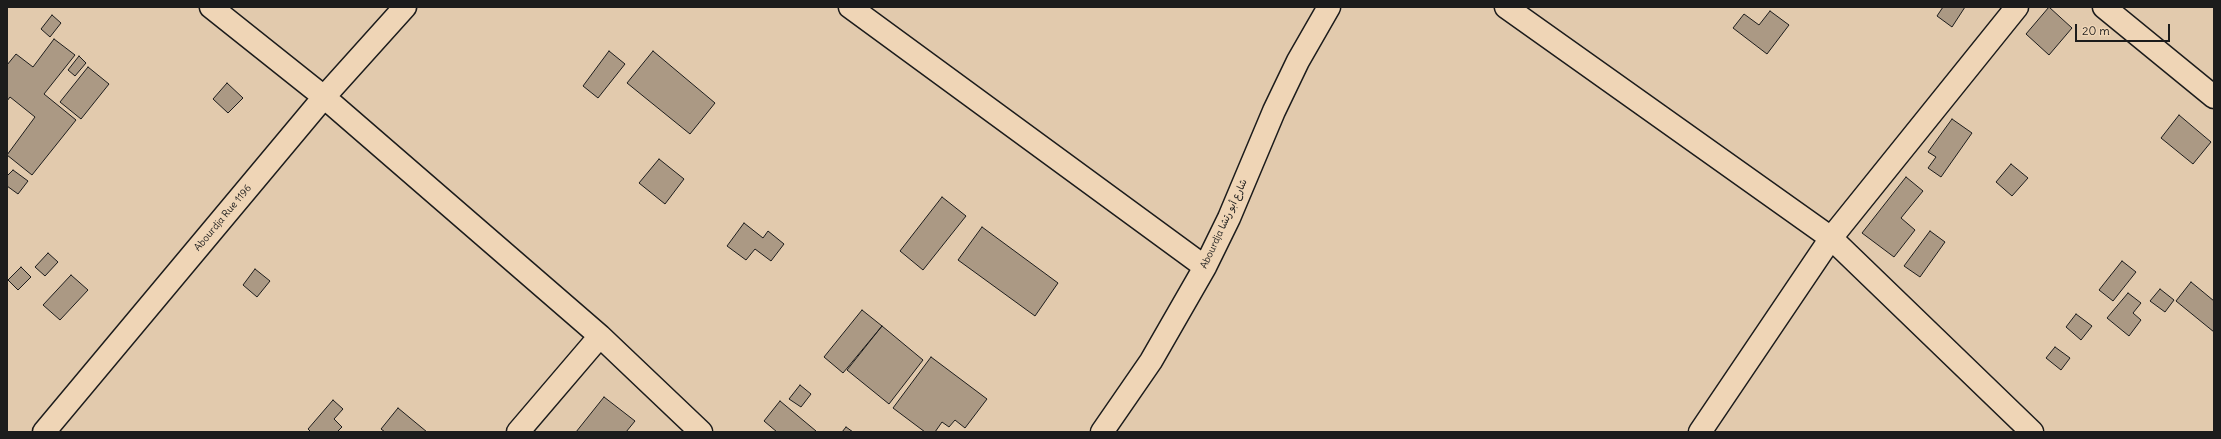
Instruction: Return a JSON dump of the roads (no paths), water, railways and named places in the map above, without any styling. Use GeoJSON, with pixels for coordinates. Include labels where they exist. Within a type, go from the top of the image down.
{"type":"FeatureCollection","features":[{"type":"Feature","properties":{"kind":"street"},"geometry":{"type":"LineString","coordinates":[[211,7],[324,97],[600,336],[701,432]]}},
{"type":"Feature","properties":{"kind":"street","name":"Abourdja Rue 1196"},"geometry":{"type":"LineString","coordinates":[[44,432],[324,97],[405,7]]}},
{"type":"Feature","properties":{"kind":"street"},"geometry":{"type":"LineString","coordinates":[[850,7],[1205,267]]}},
{"type":"Feature","properties":{"kind":"street","name":"Abourdja شارع أبو رتشا"},"geometry":{"type":"LineString","coordinates":[[1102,432],[1152,361],[1205,267],[1229,218],[1274,111],[1298,61],[1329,7]]}},
{"type":"Feature","properties":{"kind":"street"},"geometry":{"type":"LineString","coordinates":[[1506,7],[1830,238],[2032,432]]}},
{"type":"Feature","properties":{"kind":"street"},"geometry":{"type":"LineString","coordinates":[[1700,432],[1830,238],[2017,7]]}},
{"type":"Feature","properties":{"kind":"street"},"geometry":{"type":"LineString","coordinates":[[2104,7],[2214,97]]}},
{"type":"Feature","properties":{"kind":"street"},"geometry":{"type":"LineString","coordinates":[[518,432],[600,336]]}}]}
